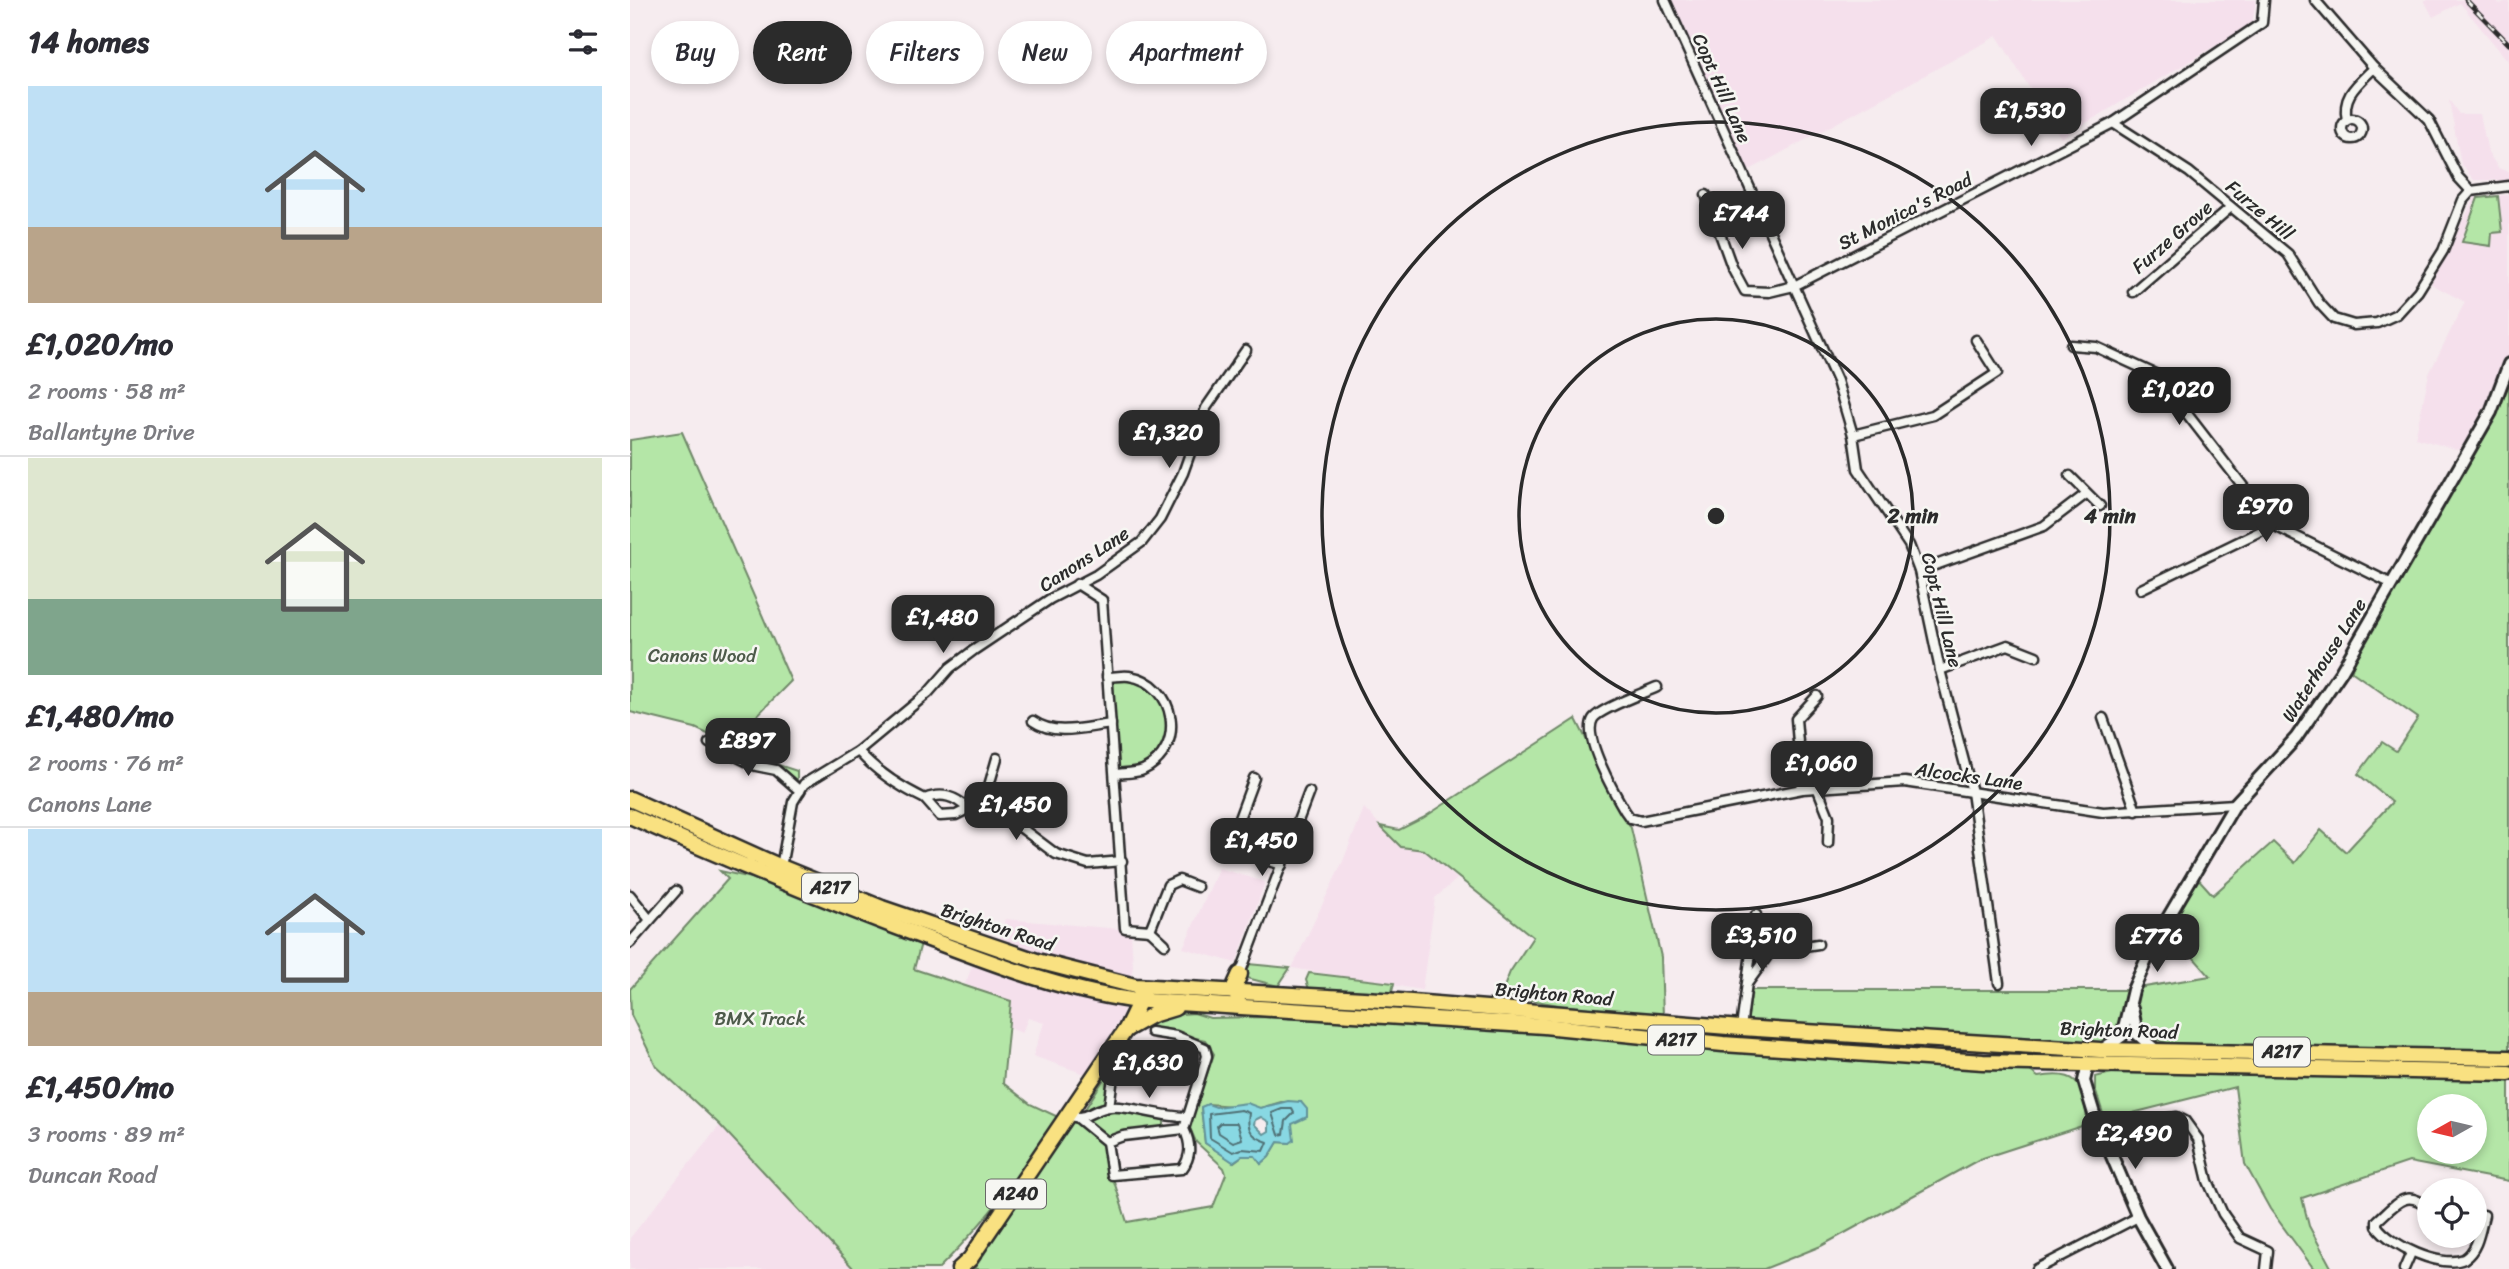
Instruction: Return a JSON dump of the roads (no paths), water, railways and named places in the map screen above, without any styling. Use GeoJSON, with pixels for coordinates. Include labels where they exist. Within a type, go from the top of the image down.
{"type":"FeatureCollection","features":[{"type":"Feature","properties":{"kind":"highway","name":"Brighton Road"},"geometry":{"type":"LineString","coordinates":[[630,799],[778,874],[1052,966],[1141,986],[2100,1050],[2509,1058]]}},
{"type":"Feature","properties":{"kind":"highway","name":"Brighton Road"},"geometry":{"type":"LineString","coordinates":[[630,817],[778,874],[975,956],[1115,998],[1190,1005],[1544,1026],[1643,1038],[1971,1061],[2509,1073]]}},
{"type":"Feature","properties":{"kind":"highway"},"geometry":{"type":"LineString","coordinates":[[1240,974],[1235,992],[1244,1007]]}},
{"type":"Feature","properties":{"kind":"highway"},"geometry":{"type":"LineString","coordinates":[[1240,974],[1243,983],[1262,993]]}},
{"type":"Feature","properties":{"kind":"highway"},"geometry":{"type":"LineString","coordinates":[[1141,986],[1141,1001]]}},
{"type":"Feature","properties":{"kind":"highway"},"geometry":{"type":"LineString","coordinates":[[1115,998],[1126,1010],[1126,1029],[1157,1013],[1190,1005]]}},
{"type":"Feature","properties":{"kind":"highway","name":"A240"},"geometry":{"type":"LineString","coordinates":[[960,1269],[1074,1118],[1141,1001]]}},
{"type":"Feature","properties":{"kind":"highway"},"geometry":{"type":"LineString","coordinates":[[2055,1047],[2082,1056],[2088,1064]]}},
{"type":"Feature","properties":{"kind":"street","name":"Copt Hill Lane"},"geometry":{"type":"LineString","coordinates":[[1665,0],[1837,381],[1853,435],[1858,469],[1909,545],[1919,571],[1940,670],[1972,792],[1999,983]]}},
{"type":"Feature","properties":{"kind":"street","name":"St Monica's Road"},"geometry":{"type":"LineString","coordinates":[[1706,195],[1732,267],[1745,291],[1769,292],[1794,286],[2113,123],[2262,23],[2264,0]]}},
{"type":"Feature","properties":{"kind":"street"},"geometry":{"type":"LineString","coordinates":[[2315,0],[2374,68],[2429,120],[2458,177],[2471,191],[2509,186]]}},
{"type":"Feature","properties":{"kind":"street"},"geometry":{"type":"LineString","coordinates":[[2347,120],[2345,108],[2348,94],[2374,68]]}},
{"type":"Feature","properties":{"kind":"street","name":"Furze Hill"},"geometry":{"type":"LineString","coordinates":[[2113,123],[2189,172],[2231,206],[2288,254],[2319,303],[2334,319],[2354,325],[2377,323],[2397,314],[2418,291],[2443,251],[2463,200],[2471,191]]}},
{"type":"Feature","properties":{"kind":"street","name":"Furze Grove"},"geometry":{"type":"LineString","coordinates":[[2133,292],[2231,206]]}},
{"type":"Feature","properties":{"kind":"street"},"geometry":{"type":"LineString","coordinates":[[1853,435],[1933,415],[1997,373],[1976,340]]}},
{"type":"Feature","properties":{"kind":"street"},"geometry":{"type":"LineString","coordinates":[[2071,345],[2096,347],[2157,375],[2273,525],[2392,584]]}},
{"type":"Feature","properties":{"kind":"street","name":"Canons Lane"},"geometry":{"type":"LineString","coordinates":[[800,791],[804,784],[858,751],[928,693],[950,668],[974,650],[1077,584],[1096,575],[1142,542],[1160,519],[1183,473],[1206,408],[1246,350]]}},
{"type":"Feature","properties":{"kind":"street","name":"Waterhouse Lane"},"geometry":{"type":"LineString","coordinates":[[2100,1050],[2122,1036],[2131,998],[2155,940],[2235,804],[2296,738],[2342,672],[2491,412],[2509,364]]}},
{"type":"Feature","properties":{"kind":"street"},"geometry":{"type":"LineString","coordinates":[[2070,476],[2100,506]]}},
{"type":"Feature","properties":{"kind":"street"},"geometry":{"type":"LineString","coordinates":[[1919,571],[2044,526],[2086,494]]}},
{"type":"Feature","properties":{"kind":"street"},"geometry":{"type":"LineString","coordinates":[[2141,589],[2273,525]]}},
{"type":"Feature","properties":{"kind":"street"},"geometry":{"type":"LineString","coordinates":[[1096,575],[1102,600],[1125,928],[1150,930],[1165,944]]}},
{"type":"Feature","properties":{"kind":"street"},"geometry":{"type":"LineString","coordinates":[[1077,584],[1102,600]]}},
{"type":"Feature","properties":{"kind":"street"},"geometry":{"type":"LineString","coordinates":[[1940,670],[2008,645],[2036,656]]}},
{"type":"Feature","properties":{"kind":"street"},"geometry":{"type":"LineString","coordinates":[[1107,677],[1130,676],[1154,687],[1170,708],[1173,735],[1160,756],[1143,770],[1116,774]]}},
{"type":"Feature","properties":{"kind":"street","name":"Alcocks Lane"},"geometry":{"type":"LineString","coordinates":[[1657,687],[1599,713],[1592,721],[1594,747],[1630,818],[1641,821],[1802,789],[1905,782],[2103,813],[2235,804]]}},
{"type":"Feature","properties":{"kind":"street"},"geometry":{"type":"LineString","coordinates":[[1802,789],[1796,719],[1817,696]]}},
{"type":"Feature","properties":{"kind":"street"},"geometry":{"type":"LineString","coordinates":[[2103,718],[2136,811]]}},
{"type":"Feature","properties":{"kind":"street"},"geometry":{"type":"LineString","coordinates":[[1032,722],[1045,729],[1063,730],[1111,724]]}},
{"type":"Feature","properties":{"kind":"street"},"geometry":{"type":"LineString","coordinates":[[709,743],[756,766],[776,770],[800,791],[793,802],[778,874]]}},
{"type":"Feature","properties":{"kind":"street"},"geometry":{"type":"LineString","coordinates":[[858,751],[874,768],[925,799],[940,816],[956,815],[968,809]]}},
{"type":"Feature","properties":{"kind":"street"},"geometry":{"type":"LineString","coordinates":[[981,813],[997,758]]}},
{"type":"Feature","properties":{"kind":"street"},"geometry":{"type":"LineString","coordinates":[[1254,778],[1227,848],[1282,865]]}},
{"type":"Feature","properties":{"kind":"street"},"geometry":{"type":"LineString","coordinates":[[1817,787],[1829,817],[1828,843]]}},
{"type":"Feature","properties":{"kind":"street"},"geometry":{"type":"LineString","coordinates":[[1240,974],[1309,792]]}},
{"type":"Feature","properties":{"kind":"street"},"geometry":{"type":"LineString","coordinates":[[925,799],[937,794],[950,797],[968,809],[1016,824],[1056,854],[1088,864],[1122,861]]}},
{"type":"Feature","properties":{"kind":"street"},"geometry":{"type":"LineString","coordinates":[[1150,930],[1168,885],[1179,880],[1197,887]]}},
{"type":"Feature","properties":{"kind":"street"},"geometry":{"type":"LineString","coordinates":[[630,943],[676,891]]}},
{"type":"Feature","properties":{"kind":"street"},"geometry":{"type":"LineString","coordinates":[[630,895],[650,920]]}},
{"type":"Feature","properties":{"kind":"street"},"geometry":{"type":"LineString","coordinates":[[1741,1028],[1756,915]]}},
{"type":"Feature","properties":{"kind":"street"},"geometry":{"type":"LineString","coordinates":[[1745,986],[1771,951],[1818,944]]}},
{"type":"Feature","properties":{"kind":"street"},"geometry":{"type":"LineString","coordinates":[[2131,998],[2137,1034],[2157,1051]]}},
{"type":"Feature","properties":{"kind":"street"},"geometry":{"type":"LineString","coordinates":[[1074,1118],[1107,1142],[1112,1175],[1182,1169],[1187,1163],[1191,1142],[1184,1129],[1186,1117],[1207,1056],[1205,1048],[1176,1036],[1151,1032]]}},
{"type":"Feature","properties":{"kind":"street"},"geometry":{"type":"LineString","coordinates":[[2061,1062],[2080,1072],[2095,1118],[2138,1217],[2167,1269]]}},
{"type":"Feature","properties":{"kind":"street"},"geometry":{"type":"LineString","coordinates":[[2084,1081],[2088,1064]]}},
{"type":"Feature","properties":{"kind":"street"},"geometry":{"type":"LineString","coordinates":[[1109,1107],[1113,1077]]}},
{"type":"Feature","properties":{"kind":"street"},"geometry":{"type":"LineString","coordinates":[[1074,1118],[1109,1107],[1164,1117],[1186,1117]]}},
{"type":"Feature","properties":{"kind":"street"},"geometry":{"type":"LineString","coordinates":[[1164,1117],[1164,1129]]}},
{"type":"Feature","properties":{"kind":"street"},"geometry":{"type":"LineString","coordinates":[[2117,1133],[2157,1120],[2177,1117],[2185,1121],[2198,1139],[2215,1199],[2240,1238],[2268,1251],[2266,1269]]}},
{"type":"Feature","properties":{"kind":"street"},"geometry":{"type":"LineString","coordinates":[[1107,1142],[1164,1129],[1184,1129]]}},
{"type":"Feature","properties":{"kind":"street"},"geometry":{"type":"LineString","coordinates":[[2417,1199],[2409,1198],[2396,1203],[2377,1221],[2380,1231],[2411,1253],[2436,1262],[2458,1262],[2466,1258],[2473,1248]]}},
{"type":"Feature","properties":{"kind":"street"},"geometry":{"type":"LineString","coordinates":[[2037,1269],[2138,1217]]}},
{"type":"Feature","properties":{"kind":"street"},"geometry":{"type":"LineString","coordinates":[[2404,1269],[2411,1253]]}},
{"type":"Feature","properties":{"kind":"water"},"geometry":{"type":"Polygon","coordinates":[[[1288,1101],[1301,1102],[1307,1109],[1307,1117],[1292,1124],[1294,1140],[1290,1143],[1278,1142],[1261,1164],[1255,1156],[1242,1156],[1233,1162],[1205,1143],[1201,1107],[1208,1104],[1216,1107],[1247,1103],[1260,1108],[1288,1101]],[[1261,1117],[1255,1120],[1254,1124],[1264,1134],[1269,1131],[1269,1122],[1261,1117]]]}},
{"type":"Feature","properties":{"kind":"railway"},"geometry":{"type":"LineString","coordinates":[[2466,0],[2509,44]]}},
{"type":"Feature","properties":{"kind":"park label","name":"Canons Wood"},"geometry":{"type":"Point","coordinates":[702,655]}},
{"type":"Feature","properties":{"kind":"park label","name":"BMX Track"},"geometry":{"type":"Point","coordinates":[760,1018]}}]}
